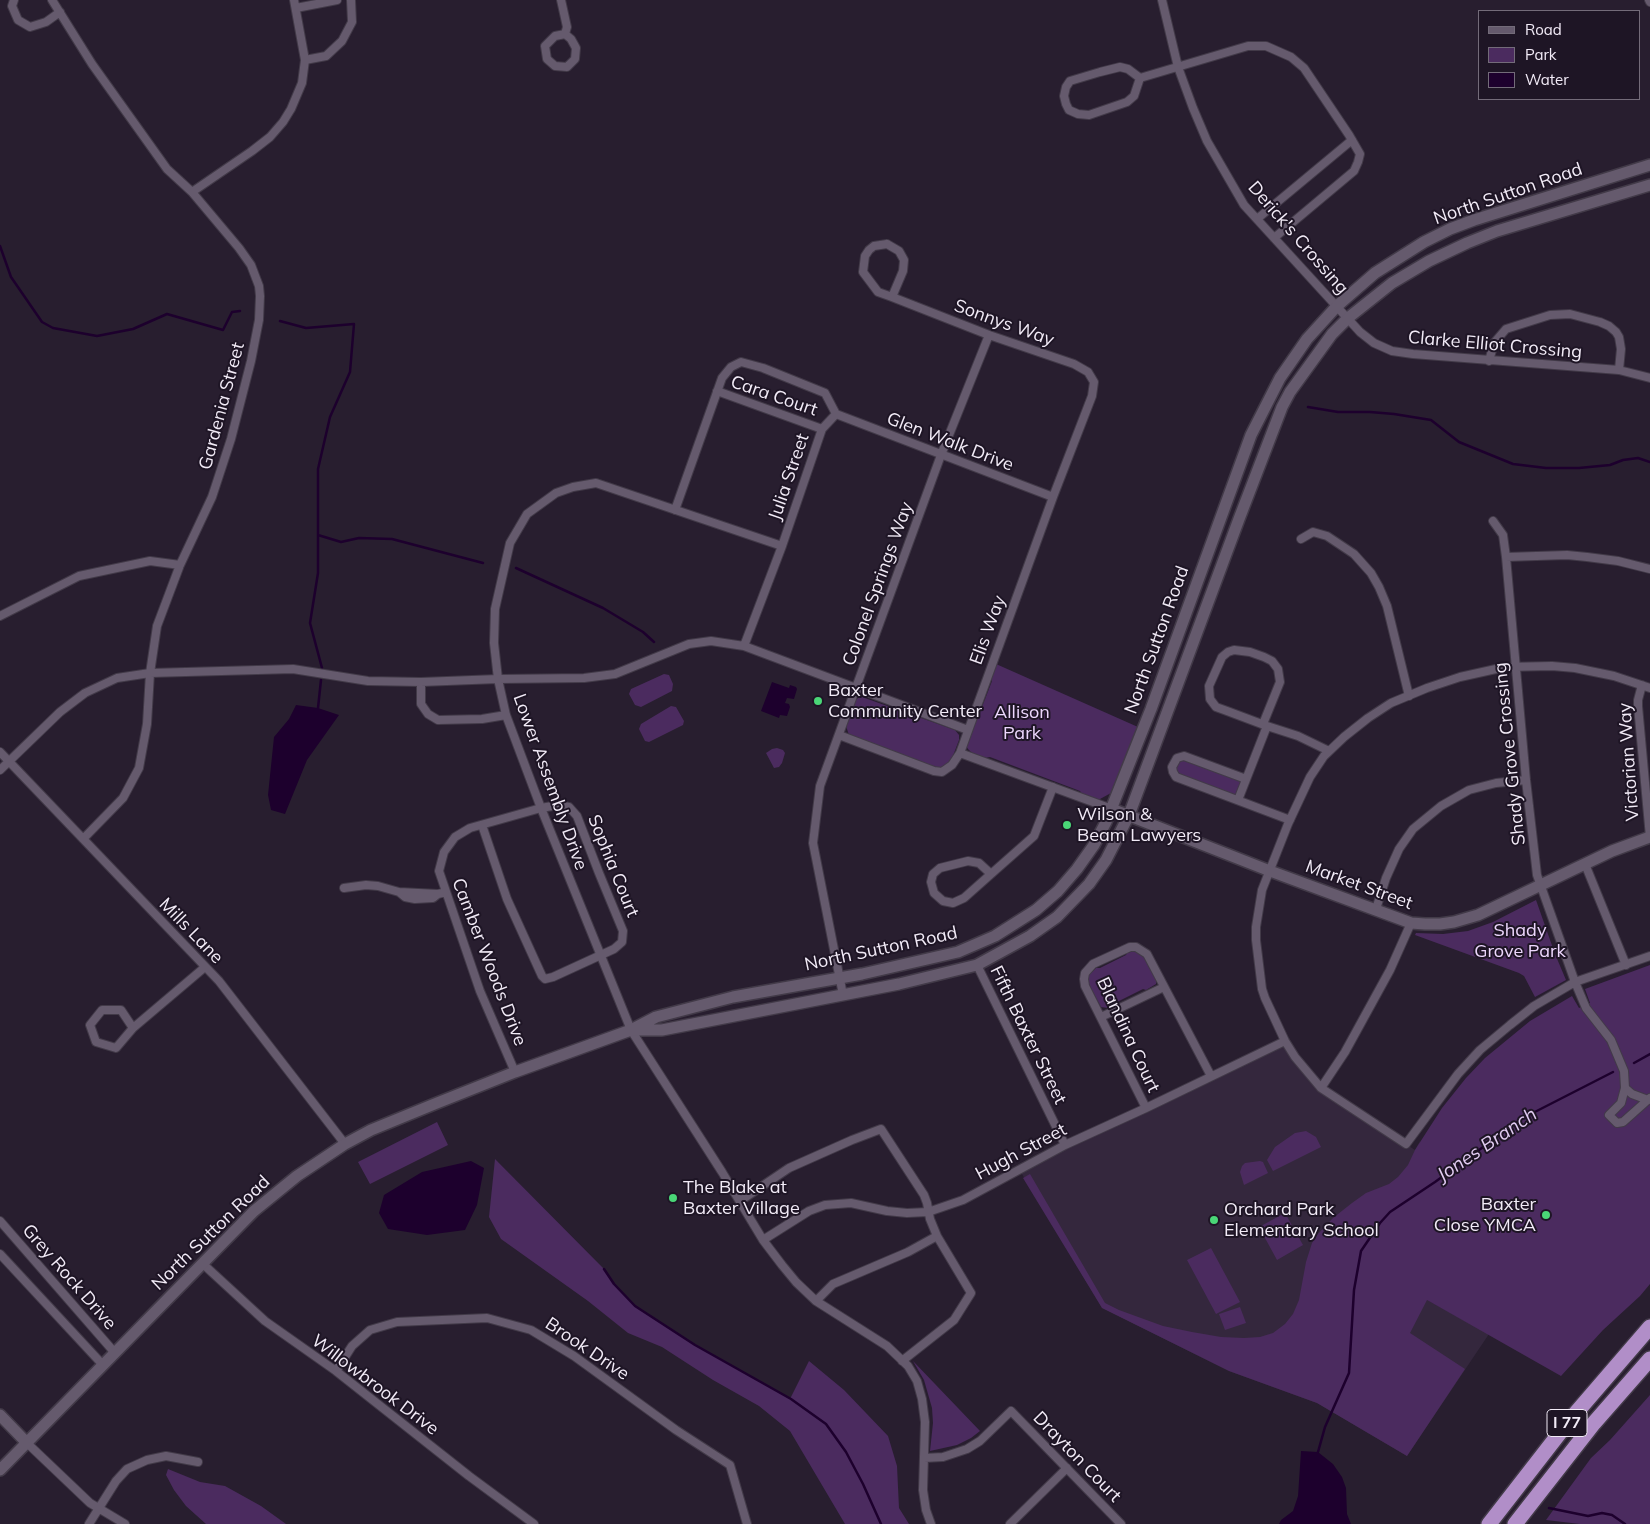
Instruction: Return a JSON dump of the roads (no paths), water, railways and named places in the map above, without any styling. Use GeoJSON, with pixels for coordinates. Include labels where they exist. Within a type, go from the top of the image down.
{"type":"FeatureCollection","features":[{"type":"Feature","properties":{"kind":"highway","name":"I 77"},"geometry":{"type":"LineString","coordinates":[[1489,1524],[1569,1421],[1650,1327]]}},
{"type":"Feature","properties":{"kind":"highway","name":"I 77"},"geometry":{"type":"LineString","coordinates":[[1515,1524],[1594,1422],[1650,1359]]}},
{"type":"Feature","properties":{"kind":"main road","name":"North Sutton Road"},"geometry":{"type":"LineString","coordinates":[[0,1470],[254,1211],[297,1176],[345,1144],[371,1130],[515,1072],[631,1030],[656,1017],[725,999],[878,970],[958,952],[1012,926],[1047,901],[1073,874],[1094,845],[1112,809],[1151,709],[1251,435],[1280,378],[1307,340],[1337,306],[1376,273],[1401,256],[1450,229],[1650,166]]}},
{"type":"Feature","properties":{"kind":"main road","name":"North Sutton Road"},"geometry":{"type":"LineString","coordinates":[[631,1030],[662,1030],[899,984],[977,965],[1002,953],[1042,929],[1070,905],[1089,884],[1106,860],[1129,816],[1282,407],[1290,392],[1332,334],[1348,318],[1392,283],[1429,261],[1467,243],[1497,231],[1650,185]]}},
{"type":"Feature","properties":{"kind":"main road","name":"Market Street"},"geometry":{"type":"LineString","coordinates":[[1112,809],[1270,871],[1411,923],[1440,924],[1466,919],[1612,851],[1650,837]]}},
{"type":"Feature","properties":{"kind":"main road"},"geometry":{"type":"LineString","coordinates":[[0,1415],[27,1443]]}},
{"type":"Feature","properties":{"kind":"street"},"geometry":{"type":"LineString","coordinates":[[14,0],[12,6],[18,20],[30,27],[46,22],[60,12]]}},
{"type":"Feature","properties":{"kind":"street","name":"Gardenia Street"},"geometry":{"type":"LineString","coordinates":[[52,0],[92,64],[167,169],[192,192],[239,248],[251,266],[259,286],[261,308],[251,361],[212,498],[180,565],[158,626],[150,673],[147,724],[139,768],[122,798],[83,839]]}},
{"type":"Feature","properties":{"kind":"street"},"geometry":{"type":"LineString","coordinates":[[192,192],[252,151],[275,132],[291,110],[302,83],[305,60],[295,4],[337,0]]}},
{"type":"Feature","properties":{"kind":"street"},"geometry":{"type":"LineString","coordinates":[[305,60],[326,56],[342,41],[352,22],[352,0]]}},
{"type":"Feature","properties":{"kind":"street"},"geometry":{"type":"LineString","coordinates":[[561,0],[567,27],[565,34]]}},
{"type":"Feature","properties":{"kind":"street","name":"Derick's Crossing"},"geometry":{"type":"LineString","coordinates":[[1162,0],[1178,67],[1208,142],[1244,204],[1348,318]]}},
{"type":"Feature","properties":{"kind":"street"},"geometry":{"type":"LineString","coordinates":[[565,34],[571,39],[576,48],[575,58],[567,66],[555,66],[547,59],[546,46],[555,36],[565,34]]}},
{"type":"Feature","properties":{"kind":"street"},"geometry":{"type":"LineString","coordinates":[[1140,78],[1248,46],[1266,46],[1291,57],[1304,68],[1360,154],[1354,171],[1274,238]]}},
{"type":"Feature","properties":{"kind":"street"},"geometry":{"type":"LineString","coordinates":[[1120,67],[1128,69],[1140,78],[1134,96],[1126,102],[1089,114],[1078,114],[1069,110],[1066,104],[1064,96],[1070,81],[1120,67]]}},
{"type":"Feature","properties":{"kind":"street"},"geometry":{"type":"LineString","coordinates":[[1257,219],[1352,140]]}},
{"type":"Feature","properties":{"kind":"street","name":"Sonnys Way"},"geometry":{"type":"LineString","coordinates":[[892,297],[903,271],[904,260],[899,251],[894,247],[887,244],[874,246],[865,256],[863,272],[878,292],[990,335],[1074,364],[1088,372],[1094,382],[1093,390]]}},
{"type":"Feature","properties":{"kind":"street"},"geometry":{"type":"LineString","coordinates":[[1489,361],[1494,343],[1506,329],[1550,315],[1570,314],[1600,322],[1616,332],[1621,344],[1619,370]]}},
{"type":"Feature","properties":{"kind":"street","name":"Clarke Elliot Crossing"},"geometry":{"type":"LineString","coordinates":[[1348,318],[1360,332],[1374,343],[1392,351],[1489,361],[1619,370],[1650,378]]}},
{"type":"Feature","properties":{"kind":"street","name":"Colonel Springs Way"},"geometry":{"type":"LineString","coordinates":[[843,995],[813,843],[820,786],[941,455],[990,335]]}},
{"type":"Feature","properties":{"kind":"street"},"geometry":{"type":"LineString","coordinates":[[675,510],[722,378],[731,366],[741,362],[763,368],[825,393],[836,414]]}},
{"type":"Feature","properties":{"kind":"street","name":"Elis Way"},"geometry":{"type":"LineString","coordinates":[[839,735],[939,772],[950,768],[960,753],[1093,390]]}},
{"type":"Feature","properties":{"kind":"street","name":"Cara Court"},"geometry":{"type":"LineString","coordinates":[[717,392],[822,428]]}},
{"type":"Feature","properties":{"kind":"street","name":"Glen Walk Drive"},"geometry":{"type":"LineString","coordinates":[[836,414],[1053,497]]}},
{"type":"Feature","properties":{"kind":"street","name":"Julia Street"},"geometry":{"type":"LineString","coordinates":[[744,646],[782,546],[822,428],[836,414]]}},
{"type":"Feature","properties":{"kind":"street","name":"Lower Assembly Drive"},"geometry":{"type":"LineString","coordinates":[[782,546],[596,483],[573,487],[556,493],[527,514],[510,543],[496,600],[494,644],[498,679],[506,715],[541,808],[631,1030],[763,1240],[796,1282],[816,1301],[887,1346],[908,1366],[917,1382],[926,1422],[923,1490],[926,1510],[931,1524]]}},
{"type":"Feature","properties":{"kind":"street","name":"Shady Grove Crossing"},"geometry":{"type":"LineString","coordinates":[[1492,521],[1503,535],[1506,557],[1526,780],[1537,875],[1575,982],[1586,1008],[1611,1040],[1624,1071],[1625,1088]]}},
{"type":"Feature","properties":{"kind":"street"},"geometry":{"type":"LineString","coordinates":[[1301,539],[1313,532],[1328,536],[1354,554],[1371,574],[1387,606],[1408,696]]}},
{"type":"Feature","properties":{"kind":"street"},"geometry":{"type":"LineString","coordinates":[[1506,557],[1567,555],[1618,561],[1650,569]]}},
{"type":"Feature","properties":{"kind":"street"},"geometry":{"type":"LineString","coordinates":[[0,616],[79,576],[150,561],[180,565]]}},
{"type":"Feature","properties":{"kind":"street"},"geometry":{"type":"LineString","coordinates":[[0,770],[60,712],[86,692],[117,678],[150,673],[293,669],[368,681],[421,682],[584,678],[615,674],[689,644],[711,641],[744,646],[968,730]]}},
{"type":"Feature","properties":{"kind":"street"},"geometry":{"type":"LineString","coordinates":[[1238,800],[1246,779],[1265,725],[1280,682],[1278,669],[1272,661],[1250,652],[1234,650],[1228,652],[1222,657],[1209,686],[1210,700],[1216,707],[1265,725],[1303,738],[1329,751]]}},
{"type":"Feature","properties":{"kind":"street"},"geometry":{"type":"LineString","coordinates":[[1646,687],[1614,676],[1574,668],[1516,666],[1460,677],[1391,703],[1344,737],[1324,756],[1310,777],[1290,820],[1262,890],[1256,927],[1256,940],[1262,989],[1285,1041],[1295,1057],[1321,1088],[1406,1144],[1458,1074],[1480,1050],[1534,1006],[1575,982],[1650,956]]}},
{"type":"Feature","properties":{"kind":"street"},"geometry":{"type":"LineString","coordinates":[[421,682],[421,704],[428,714],[438,720],[482,719],[506,715]]}},
{"type":"Feature","properties":{"kind":"street","name":"Victorian Way"},"geometry":{"type":"LineString","coordinates":[[1646,687],[1638,706],[1650,837]]}},
{"type":"Feature","properties":{"kind":"street","name":"Mills Lane"},"geometry":{"type":"LineString","coordinates":[[0,752],[205,967],[242,1010],[345,1144]]}},
{"type":"Feature","properties":{"kind":"street"},"geometry":{"type":"LineString","coordinates":[[960,753],[1112,809]]}},
{"type":"Feature","properties":{"kind":"street"},"geometry":{"type":"LineString","coordinates":[[1246,779],[1187,756],[1179,756],[1174,761],[1172,769],[1176,777],[1290,820]]}},
{"type":"Feature","properties":{"kind":"street"},"geometry":{"type":"LineString","coordinates":[[1376,909],[1386,878],[1399,849],[1414,829],[1442,806],[1469,790],[1496,782],[1526,780]]}},
{"type":"Feature","properties":{"kind":"street"},"geometry":{"type":"LineString","coordinates":[[991,874],[979,864],[968,861],[940,868],[933,874],[931,882],[934,893],[943,902],[953,903],[964,898],[1034,836],[1053,787]]}},
{"type":"Feature","properties":{"kind":"street","name":"Sophia Court"},"geometry":{"type":"LineString","coordinates":[[482,825],[507,899],[542,976],[545,979],[549,979],[614,949],[623,939],[623,931],[577,816],[572,808],[562,805],[541,808]]}},
{"type":"Feature","properties":{"kind":"street","name":"Camber Woods Drive"},"geometry":{"type":"LineString","coordinates":[[515,1072],[480,991],[439,871],[444,852],[455,837],[470,828],[541,808]]}},
{"type":"Feature","properties":{"kind":"street"},"geometry":{"type":"LineString","coordinates":[[1585,864],[1626,964]]}},
{"type":"Feature","properties":{"kind":"street"},"geometry":{"type":"LineString","coordinates":[[344,888],[378,886],[416,896],[446,892]]}},
{"type":"Feature","properties":{"kind":"street"},"geometry":{"type":"LineString","coordinates":[[1321,1088],[1345,1052],[1390,970],[1411,923]]}},
{"type":"Feature","properties":{"kind":"street","name":"Blandina Court"},"geometry":{"type":"LineString","coordinates":[[1146,1108],[1085,986],[1085,973],[1093,964],[1130,947],[1136,947],[1150,958],[1211,1076]]}},
{"type":"Feature","properties":{"kind":"street","name":"Fifth Baxter Street"},"geometry":{"type":"LineString","coordinates":[[977,965],[1065,1145]]}},
{"type":"Feature","properties":{"kind":"street"},"geometry":{"type":"LineString","coordinates":[[133,1028],[121,1010],[102,1010],[90,1025],[96,1042],[116,1048],[133,1028],[205,967]]}},
{"type":"Feature","properties":{"kind":"street"},"geometry":{"type":"LineString","coordinates":[[1101,1017],[1164,986]]}},
{"type":"Feature","properties":{"kind":"street","name":"Hugh Street"},"geometry":{"type":"LineString","coordinates":[[763,1240],[809,1211],[825,1205],[851,1203],[887,1211],[928,1212],[963,1200],[1065,1145],[1285,1041]]}},
{"type":"Feature","properties":{"kind":"street"},"geometry":{"type":"LineString","coordinates":[[1625,1088],[1632,1094],[1649,1099],[1623,1122],[1617,1123],[1609,1115],[1621,1103],[1625,1088]]}},
{"type":"Feature","properties":{"kind":"street"},"geometry":{"type":"LineString","coordinates":[[740,1201],[789,1168],[881,1129],[924,1195],[937,1236],[971,1293],[954,1320],[902,1360]]}},
{"type":"Feature","properties":{"kind":"street","name":"Grey Rock Drive"},"geometry":{"type":"LineString","coordinates":[[0,1221],[115,1353]]}},
{"type":"Feature","properties":{"kind":"street"},"geometry":{"type":"LineString","coordinates":[[816,1301],[832,1284],[908,1252],[937,1236]]}},
{"type":"Feature","properties":{"kind":"street","name":"Grey Rock Drive"},"geometry":{"type":"LineString","coordinates":[[0,1254],[103,1365]]}},
{"type":"Feature","properties":{"kind":"street","name":"Willowbrook Drive"},"geometry":{"type":"LineString","coordinates":[[207,1259],[265,1321],[336,1371],[469,1476],[534,1524]]}},
{"type":"Feature","properties":{"kind":"street","name":"Brook Drive"},"geometry":{"type":"LineString","coordinates":[[336,1371],[352,1346],[370,1330],[397,1322],[487,1318],[531,1330],[574,1356],[676,1430],[730,1465],[747,1524]]}},
{"type":"Feature","properties":{"kind":"street","name":"Drayton Court"},"geometry":{"type":"LineString","coordinates":[[924,1458],[943,1456],[967,1449],[980,1441],[1010,1411],[1122,1524]]}},
{"type":"Feature","properties":{"kind":"street"},"geometry":{"type":"LineString","coordinates":[[27,1443],[90,1503],[126,1524]]}},
{"type":"Feature","properties":{"kind":"street"},"geometry":{"type":"LineString","coordinates":[[89,1524],[116,1481],[127,1469],[147,1460],[166,1456],[198,1462]]}},
{"type":"Feature","properties":{"kind":"street"},"geometry":{"type":"LineString","coordinates":[[1010,1524],[1067,1468]]}},
{"type":"Feature","properties":{"kind":"water"},"geometry":{"type":"Polygon","coordinates":[[[772,682],[789,688],[790,685],[797,689],[794,699],[787,698],[785,703],[789,704],[790,707],[787,716],[780,715],[779,718],[761,711],[772,682]]]}},
{"type":"Feature","properties":{"kind":"water"},"geometry":{"type":"Polygon","coordinates":[[[296,705],[318,708],[339,715],[307,760],[285,814],[271,810],[268,795],[274,737],[289,719],[296,705]]]}},
{"type":"Feature","properties":{"kind":"water"},"geometry":{"type":"Polygon","coordinates":[[[471,1161],[484,1168],[477,1205],[465,1230],[427,1235],[388,1229],[379,1213],[384,1195],[422,1172],[471,1161]]]}},
{"type":"Feature","properties":{"kind":"water"},"geometry":{"type":"Polygon","coordinates":[[[1301,1451],[1318,1452],[1333,1464],[1342,1477],[1346,1488],[1347,1514],[1351,1524],[1279,1524],[1281,1520],[1293,1511],[1298,1496],[1301,1451]]]}},
{"type":"Feature","properties":{"kind":"waterway"},"geometry":{"type":"LineString","coordinates":[[0,246],[11,277],[42,322],[53,328],[97,336],[133,329],[167,314],[223,330],[232,312],[240,311]]}},
{"type":"Feature","properties":{"kind":"waterway"},"geometry":{"type":"LineString","coordinates":[[280,321],[306,328],[354,324],[350,372],[330,417],[318,469],[318,573],[310,623],[322,668]]}},
{"type":"Feature","properties":{"kind":"waterway"},"geometry":{"type":"LineString","coordinates":[[1308,407],[1338,412],[1394,414],[1431,420],[1459,442],[1513,464],[1546,468],[1579,468],[1610,465],[1623,460],[1638,458],[1650,462]]}},
{"type":"Feature","properties":{"kind":"waterway"},"geometry":{"type":"LineString","coordinates":[[318,535],[341,542],[359,538],[392,539],[483,563]]}},
{"type":"Feature","properties":{"kind":"waterway"},"geometry":{"type":"LineString","coordinates":[[516,568],[603,608],[643,632],[654,642]]}},
{"type":"Feature","properties":{"kind":"waterway"},"geometry":{"type":"LineString","coordinates":[[318,708],[321,680]]}},
{"type":"Feature","properties":{"kind":"waterway","name":"Jones Branch"},"geometry":{"type":"LineString","coordinates":[[1634,1063],[1650,1054]]}},
{"type":"Feature","properties":{"kind":"waterway","name":"Jones Branch"},"geometry":{"type":"LineString","coordinates":[[1318,1452],[1325,1427],[1349,1373],[1354,1290],[1361,1251],[1380,1223],[1390,1212],[1523,1118],[1613,1072]]}},
{"type":"Feature","properties":{"kind":"waterway"},"geometry":{"type":"LineString","coordinates":[[604,1269],[614,1284],[635,1306],[695,1345],[791,1399],[826,1424],[846,1452],[881,1524]]}},
{"type":"Feature","properties":{"kind":"waterway"},"geometry":{"type":"LineString","coordinates":[[1549,1508],[1588,1516],[1602,1513],[1612,1515],[1625,1524]]}},
{"type":"Feature","properties":{"kind":"place","name":"Baxter Community Center"},"geometry":{"type":"Point","coordinates":[818,701]}},
{"type":"Feature","properties":{"kind":"place","name":"Wilson & Beam Lawyers"},"geometry":{"type":"Point","coordinates":[1067,825]}},
{"type":"Feature","properties":{"kind":"place","name":"The Blake at Baxter Village"},"geometry":{"type":"Point","coordinates":[673,1198]}},
{"type":"Feature","properties":{"kind":"place","name":"Baxter Close YMCA"},"geometry":{"type":"Point","coordinates":[1546,1215]}},
{"type":"Feature","properties":{"kind":"place","name":"Orchard Park Elementary School"},"geometry":{"type":"Point","coordinates":[1214,1220]}},
{"type":"Feature","properties":{"kind":"park label","name":"Allison Park"},"geometry":{"type":"Point","coordinates":[1022,723]}},
{"type":"Feature","properties":{"kind":"park label","name":"Shady Grove Park"},"geometry":{"type":"Point","coordinates":[1520,941]}}]}
